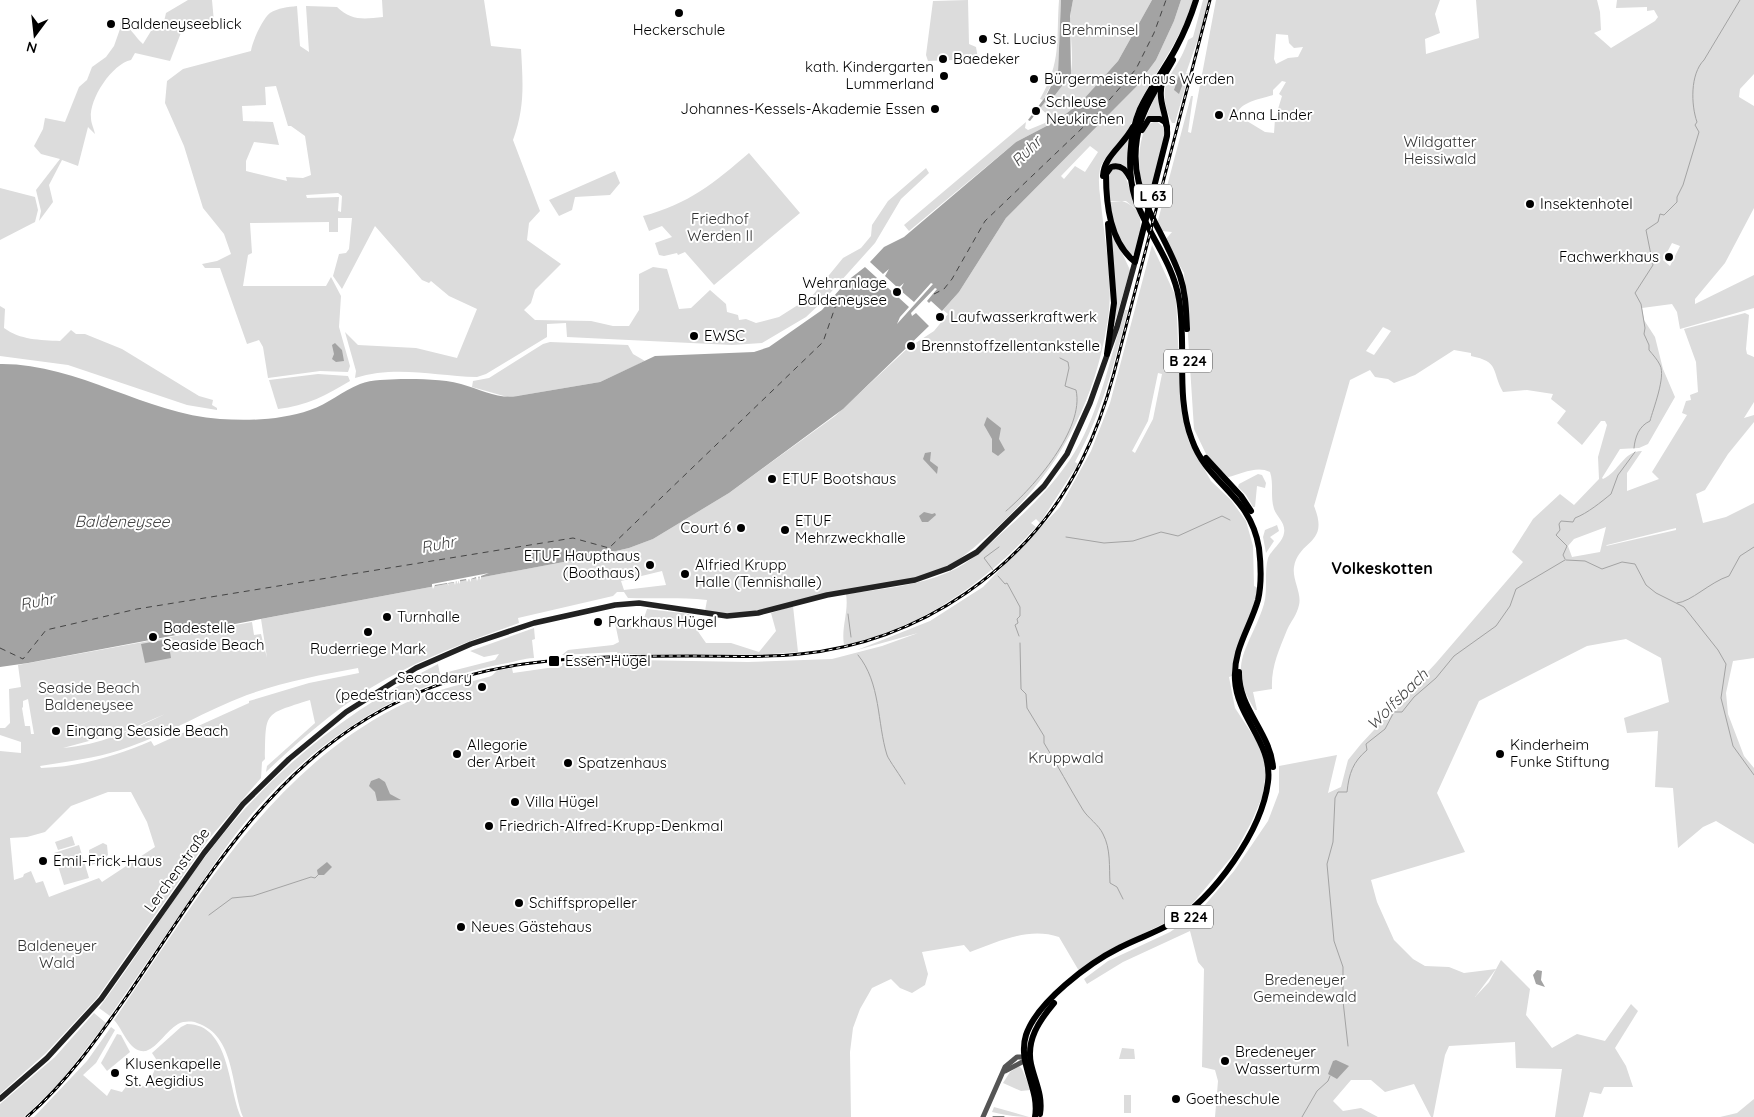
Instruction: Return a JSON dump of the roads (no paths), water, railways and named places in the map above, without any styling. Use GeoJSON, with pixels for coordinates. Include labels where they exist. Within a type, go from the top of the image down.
{"type":"FeatureCollection","features":[{"type":"Feature","properties":{"kind":"main road","name":"B 224"},"geometry":{"type":"LineString","coordinates":[[1035,1117],[1036,1095],[1026,1058],[1026,1036],[1032,1022],[1052,999],[1074,979],[1110,953],[1174,922],[1205,896],[1243,845],[1261,808],[1268,786],[1269,765],[1266,754],[1238,699],[1234,675],[1237,652],[1259,593],[1261,573],[1258,547],[1253,526],[1245,509],[1208,468],[1192,441],[1186,418],[1182,324],[1178,290],[1143,216],[1132,182],[1132,145],[1137,119],[1148,94],[1176,48],[1196,0]]}},
{"type":"Feature","properties":{"kind":"main road","name":"B 224"},"geometry":{"type":"LineString","coordinates":[[1039,1117],[1040,1092],[1026,1058],[1036,1027],[1066,991],[1112,956],[1176,926],[1208,899],[1228,875],[1249,842],[1266,807],[1272,786],[1273,765],[1268,744],[1247,707],[1238,675],[1245,641],[1262,600],[1265,573],[1262,546],[1257,524],[1248,505],[1206,458],[1196,439],[1189,404],[1184,291],[1174,262],[1146,207],[1138,177],[1139,135],[1147,107],[1189,32],[1201,0]]}},
{"type":"Feature","properties":{"kind":"main road","name":"L 63"},"geometry":{"type":"LineString","coordinates":[[1107,354],[1135,262],[1168,129],[1160,99],[1165,75]]}},
{"type":"Feature","properties":{"kind":"main road"},"geometry":{"type":"LineString","coordinates":[[1107,354],[1114,303],[1103,169],[1109,157],[1128,138],[1137,119]]}},
{"type":"Feature","properties":{"kind":"main road"},"geometry":{"type":"LineString","coordinates":[[1139,135],[1149,119],[1160,119],[1168,129]]}},
{"type":"Feature","properties":{"kind":"main road"},"geometry":{"type":"LineString","coordinates":[[1132,182],[1120,166],[1111,167],[1107,171],[1114,235],[1126,255],[1135,262]]}},
{"type":"Feature","properties":{"kind":"main road","name":"Lerchenstraße"},"geometry":{"type":"LineString","coordinates":[[0,1099],[68,1036],[101,999],[204,853],[248,798],[312,738],[363,700],[416,668],[471,644],[538,622],[615,605],[639,603],[714,615],[740,615],[827,595],[914,580],[948,568],[966,559],[986,544],[1055,472],[1083,422],[1107,354]]}},
{"type":"Feature","properties":{"kind":"street"},"geometry":{"type":"LineString","coordinates":[[983,1117],[1000,1076],[1011,1066],[1026,1058]]}},
{"type":"Feature","properties":{"kind":"water"},"geometry":{"type":"Polygon","coordinates":[[[1061,0],[1073,0],[1070,16],[1071,74],[1055,95],[1045,102],[1030,121],[1028,120],[1046,96],[1058,72],[1061,0]]]}},
{"type":"Feature","properties":{"kind":"water","name":"Baldeneysee"},"geometry":{"type":"Polygon","coordinates":[[[1152,0],[1181,0],[1174,21],[1156,60],[1136,87],[1006,218],[959,292],[942,311],[931,301],[929,303],[927,301],[937,289],[935,288],[911,313],[912,316],[916,313],[929,326],[843,409],[729,493],[653,539],[629,548],[590,557],[0,667],[0,364],[56,371],[165,408],[192,415],[220,419],[253,420],[277,418],[310,410],[353,387],[375,380],[439,380],[454,382],[507,397],[600,382],[655,356],[754,352],[769,347],[822,310],[847,281],[865,267],[909,307],[900,317],[897,324],[933,284],[931,283],[914,302],[900,290],[904,283],[898,288],[885,276],[889,269],[883,274],[870,262],[884,247],[904,237],[1016,142],[1058,120],[1081,102],[1118,61],[1152,0]]]}},
{"type":"Feature","properties":{"kind":"water"},"geometry":{"type":"Polygon","coordinates":[[[1179,75],[1185,78],[1179,94],[1174,90],[1179,75]]]}},
{"type":"Feature","properties":{"kind":"water"},"geometry":{"type":"Polygon","coordinates":[[[335,343],[342,350],[344,361],[336,362],[332,359],[334,354],[332,345],[335,343]]]}},
{"type":"Feature","properties":{"kind":"water"},"geometry":{"type":"Polygon","coordinates":[[[987,417],[1001,428],[999,439],[1005,450],[998,456],[992,452],[992,439],[984,425],[987,417]]]}},
{"type":"Feature","properties":{"kind":"water"},"geometry":{"type":"Polygon","coordinates":[[[931,452],[930,461],[938,467],[937,474],[923,459],[925,453],[931,452]]]}},
{"type":"Feature","properties":{"kind":"water"},"geometry":{"type":"Polygon","coordinates":[[[924,512],[935,513],[936,515],[928,522],[922,522],[919,516],[924,512]]]}},
{"type":"Feature","properties":{"kind":"water"},"geometry":{"type":"Polygon","coordinates":[[[168,639],[171,658],[145,663],[141,644],[168,639]]]}},
{"type":"Feature","properties":{"kind":"water"},"geometry":{"type":"Polygon","coordinates":[[[379,778],[385,782],[390,794],[401,800],[377,801],[375,792],[369,786],[371,781],[379,778]]]}},
{"type":"Feature","properties":{"kind":"water"},"geometry":{"type":"Polygon","coordinates":[[[327,862],[332,867],[324,875],[318,875],[317,870],[327,862]]]}},
{"type":"Feature","properties":{"kind":"water"},"geometry":{"type":"Polygon","coordinates":[[[1537,970],[1542,971],[1541,980],[1545,987],[1536,984],[1533,975],[1537,970]]]}},
{"type":"Feature","properties":{"kind":"water"},"geometry":{"type":"Polygon","coordinates":[[[1336,1060],[1349,1066],[1337,1079],[1328,1074],[1333,1061],[1336,1060]]]}},
{"type":"Feature","properties":{"kind":"waterway","name":"Wolfsbach"},"geometry":{"type":"LineString","coordinates":[[1634,448],[1638,432],[1650,421],[1661,377],[1660,365],[1649,350],[1644,334],[1645,328],[1641,304],[1635,293],[1653,265],[1646,230],[1658,222],[1660,214],[1664,215],[1677,202],[1699,132],[1695,125],[1697,122],[1693,99],[1696,73],[1740,0]]}},
{"type":"Feature","properties":{"kind":"waterway"},"geometry":{"type":"LineString","coordinates":[[1006,511],[1030,488],[1042,473],[1065,439],[1073,422],[1077,405],[1076,390],[1065,386],[1069,368],[1068,362],[1060,358]]}},
{"type":"Feature","properties":{"kind":"waterway","name":"Wolfsbach"},"geometry":{"type":"LineString","coordinates":[[1565,559],[1563,555],[1567,546],[1556,535],[1560,530],[1559,524],[1561,521],[1573,522],[1575,518],[1611,494],[1618,475],[1635,452]]}},
{"type":"Feature","properties":{"kind":"waterway"},"geometry":{"type":"LineString","coordinates":[[1066,537],[1104,543],[1133,541],[1161,532],[1178,536],[1222,516],[1230,520]]}},
{"type":"Feature","properties":{"kind":"waterway"},"geometry":{"type":"LineString","coordinates":[[993,570],[984,558],[999,547]]}},
{"type":"Feature","properties":{"kind":"waterway"},"geometry":{"type":"LineString","coordinates":[[1677,603],[1688,599],[1729,576],[1740,556],[1754,547]]}},
{"type":"Feature","properties":{"kind":"waterway","name":"Wolfsbach"},"geometry":{"type":"LineString","coordinates":[[1348,1046],[1343,1001],[1343,967],[1334,941],[1327,864],[1333,842],[1335,798],[1338,792],[1347,792],[1353,768],[1358,759],[1367,750],[1366,744],[1385,729],[1394,712],[1402,712],[1414,697],[1436,678],[1454,656],[1496,626],[1510,606],[1516,589],[1565,560]]}},
{"type":"Feature","properties":{"kind":"waterway"},"geometry":{"type":"LineString","coordinates":[[1566,560],[1585,561],[1602,569],[1622,562],[1635,564],[1646,585],[1656,593],[1684,607],[1718,650],[1726,664],[1721,698],[1733,746],[1754,775]]}},
{"type":"Feature","properties":{"kind":"waterway"},"geometry":{"type":"LineString","coordinates":[[998,576],[1005,584],[1007,583],[1020,607],[1020,616],[1017,619],[1018,623],[1015,625],[1019,636]]}},
{"type":"Feature","properties":{"kind":"waterway"},"geometry":{"type":"LineString","coordinates":[[848,614],[851,637]]}},
{"type":"Feature","properties":{"kind":"waterway"},"geometry":{"type":"LineString","coordinates":[[1020,643],[1021,689],[1026,694],[1027,708],[1044,736],[1044,743],[1083,810],[1103,834],[1108,852],[1110,883],[1117,887],[1123,899]]}},
{"type":"Feature","properties":{"kind":"waterway"},"geometry":{"type":"LineString","coordinates":[[858,655],[871,678],[875,691],[887,755],[905,784]]}},
{"type":"Feature","properties":{"kind":"waterway"},"geometry":{"type":"LineString","coordinates":[[209,915],[232,898],[253,896],[311,877],[315,878],[318,875]]}},
{"type":"Feature","properties":{"kind":"waterway","name":"Wolfsbach"},"geometry":{"type":"LineString","coordinates":[[1302,1117],[1317,1091],[1328,1081],[1330,1076]]}},
{"type":"Feature","properties":{"kind":"tram line"},"geometry":{"type":"LineString","coordinates":[[993,1117],[1004,1117]]}},
{"type":"Feature","properties":{"kind":"railway"},"geometry":{"type":"LineString","coordinates":[[27,1117],[42,1104],[93,1044],[205,880],[262,808],[294,775],[329,744],[368,718],[407,698],[446,682],[486,671],[526,664],[566,659],[608,657],[774,656],[844,647],[887,634],[928,616],[966,593],[1001,566],[1032,534],[1060,499],[1092,439],[1114,373],[1210,0]]}},
{"type":"Feature","properties":{"kind":"place","name":"Heckerschule"},"geometry":{"type":"Point","coordinates":[679,13]}},
{"type":"Feature","properties":{"kind":"place","name":"Baldeneyseeblick"},"geometry":{"type":"Point","coordinates":[111,24]}},
{"type":"Feature","properties":{"kind":"place","name":"St. Lucius"},"geometry":{"type":"Point","coordinates":[983,39]}},
{"type":"Feature","properties":{"kind":"place","name":"Baedeker"},"geometry":{"type":"Point","coordinates":[943,59]}},
{"type":"Feature","properties":{"kind":"place","name":"kath. Kindergarten Lummerland"},"geometry":{"type":"Point","coordinates":[944,76]}},
{"type":"Feature","properties":{"kind":"place","name":"Bürgermeisterhaus Werden"},"geometry":{"type":"Point","coordinates":[1034,79]}},
{"type":"Feature","properties":{"kind":"place","name":"Johannes-Kessels-Akademie Essen"},"geometry":{"type":"Point","coordinates":[935,109]}},
{"type":"Feature","properties":{"kind":"place","name":"Schleuse Neukirchen"},"geometry":{"type":"Point","coordinates":[1036,111]}},
{"type":"Feature","properties":{"kind":"place","name":"Anna Linder"},"geometry":{"type":"Point","coordinates":[1219,115]}},
{"type":"Feature","properties":{"kind":"place","name":"Insektenhotel"},"geometry":{"type":"Point","coordinates":[1530,204]}},
{"type":"Feature","properties":{"kind":"place","name":"Fachwerkhaus"},"geometry":{"type":"Point","coordinates":[1669,257]}},
{"type":"Feature","properties":{"kind":"place","name":"Wehranlage Baldeneysee"},"geometry":{"type":"Point","coordinates":[897,292]}},
{"type":"Feature","properties":{"kind":"place","name":"Laufwasserkraftwerk"},"geometry":{"type":"Point","coordinates":[940,317]}},
{"type":"Feature","properties":{"kind":"place","name":"EWSC"},"geometry":{"type":"Point","coordinates":[694,336]}},
{"type":"Feature","properties":{"kind":"place","name":"Brennstoffzellentankstelle"},"geometry":{"type":"Point","coordinates":[911,346]}},
{"type":"Feature","properties":{"kind":"place","name":"ETUF Bootshaus"},"geometry":{"type":"Point","coordinates":[772,479]}},
{"type":"Feature","properties":{"kind":"place","name":"Court 6"},"geometry":{"type":"Point","coordinates":[741,528]}},
{"type":"Feature","properties":{"kind":"place","name":"ETUF Mehrzweckhalle"},"geometry":{"type":"Point","coordinates":[785,530]}},
{"type":"Feature","properties":{"kind":"place","name":"ETUF Haupthaus (Boothaus)"},"geometry":{"type":"Point","coordinates":[650,565]}},
{"type":"Feature","properties":{"kind":"place","name":"Alfried Krupp Halle (Tennishalle)"},"geometry":{"type":"Point","coordinates":[685,574]}},
{"type":"Feature","properties":{"kind":"place","name":"Turnhalle"},"geometry":{"type":"Point","coordinates":[387,617]}},
{"type":"Feature","properties":{"kind":"place","name":"Parkhaus Hügel"},"geometry":{"type":"Point","coordinates":[598,622]}},
{"type":"Feature","properties":{"kind":"place","name":"Ruderriege Mark"},"geometry":{"type":"Point","coordinates":[368,632]}},
{"type":"Feature","properties":{"kind":"place","name":"Badestelle Seaside Beach"},"geometry":{"type":"Point","coordinates":[153,637]}},
{"type":"Feature","properties":{"kind":"place","name":"Essen-Hügel"},"geometry":{"type":"Point","coordinates":[554,661]}},
{"type":"Feature","properties":{"kind":"place","name":"Secondary (pedestrian) access"},"geometry":{"type":"Point","coordinates":[482,687]}},
{"type":"Feature","properties":{"kind":"place","name":"Eingang Seaside Beach"},"geometry":{"type":"Point","coordinates":[56,731]}},
{"type":"Feature","properties":{"kind":"place","name":"Allegorie der Arbeit"},"geometry":{"type":"Point","coordinates":[457,754]}},
{"type":"Feature","properties":{"kind":"place","name":"Kinderheim Funke Stiftung"},"geometry":{"type":"Point","coordinates":[1500,754]}},
{"type":"Feature","properties":{"kind":"place","name":"Spatzenhaus"},"geometry":{"type":"Point","coordinates":[568,763]}},
{"type":"Feature","properties":{"kind":"place","name":"Villa Hügel"},"geometry":{"type":"Point","coordinates":[515,802]}},
{"type":"Feature","properties":{"kind":"place","name":"Friedrich-Alfred-Krupp-Denkmal"},"geometry":{"type":"Point","coordinates":[489,826]}},
{"type":"Feature","properties":{"kind":"place","name":"Emil-Frick-Haus"},"geometry":{"type":"Point","coordinates":[43,861]}},
{"type":"Feature","properties":{"kind":"place","name":"Schiffspropeller"},"geometry":{"type":"Point","coordinates":[519,903]}},
{"type":"Feature","properties":{"kind":"place","name":"Neues Gästehaus"},"geometry":{"type":"Point","coordinates":[461,927]}},
{"type":"Feature","properties":{"kind":"place","name":"Bredeneyer Wasserturm"},"geometry":{"type":"Point","coordinates":[1225,1061]}},
{"type":"Feature","properties":{"kind":"place","name":"Klusenkapelle St. Aegidius"},"geometry":{"type":"Point","coordinates":[115,1073]}},
{"type":"Feature","properties":{"kind":"place","name":"Goetheschule"},"geometry":{"type":"Point","coordinates":[1176,1099]}},
{"type":"Feature","properties":{"kind":"district","name":"Volkeskotten"},"geometry":{"type":"Point","coordinates":[1382,568]}},
{"type":"Feature","properties":{"kind":"park label","name":"Brehminsel"},"geometry":{"type":"Point","coordinates":[1100,30]}},
{"type":"Feature","properties":{"kind":"park label","name":"Wildgatter Heissiwald"},"geometry":{"type":"Point","coordinates":[1440,150]}},
{"type":"Feature","properties":{"kind":"park label","name":"Friedhof Werden II"},"geometry":{"type":"Point","coordinates":[720,228]}},
{"type":"Feature","properties":{"kind":"park label","name":"Seaside Beach Baldeneysee"},"geometry":{"type":"Point","coordinates":[89,696]}},
{"type":"Feature","properties":{"kind":"park label","name":"Kruppwald"},"geometry":{"type":"Point","coordinates":[1066,758]}},
{"type":"Feature","properties":{"kind":"park label","name":"Baldeneyer Wald"},"geometry":{"type":"Point","coordinates":[57,954]}},
{"type":"Feature","properties":{"kind":"park label","name":"Bredeneyer Gemeindewald"},"geometry":{"type":"Point","coordinates":[1305,988]}},
{"type":"Feature","properties":{"kind":"water label","name":"Ruhr"},"geometry":{"type":"Point","coordinates":[1026,151]}},
{"type":"Feature","properties":{"kind":"water label","name":"Ruhr"},"geometry":{"type":"Point","coordinates":[438,544]}},
{"type":"Feature","properties":{"kind":"water label","name":"Ruhr"},"geometry":{"type":"Point","coordinates":[37,601]}}]}
